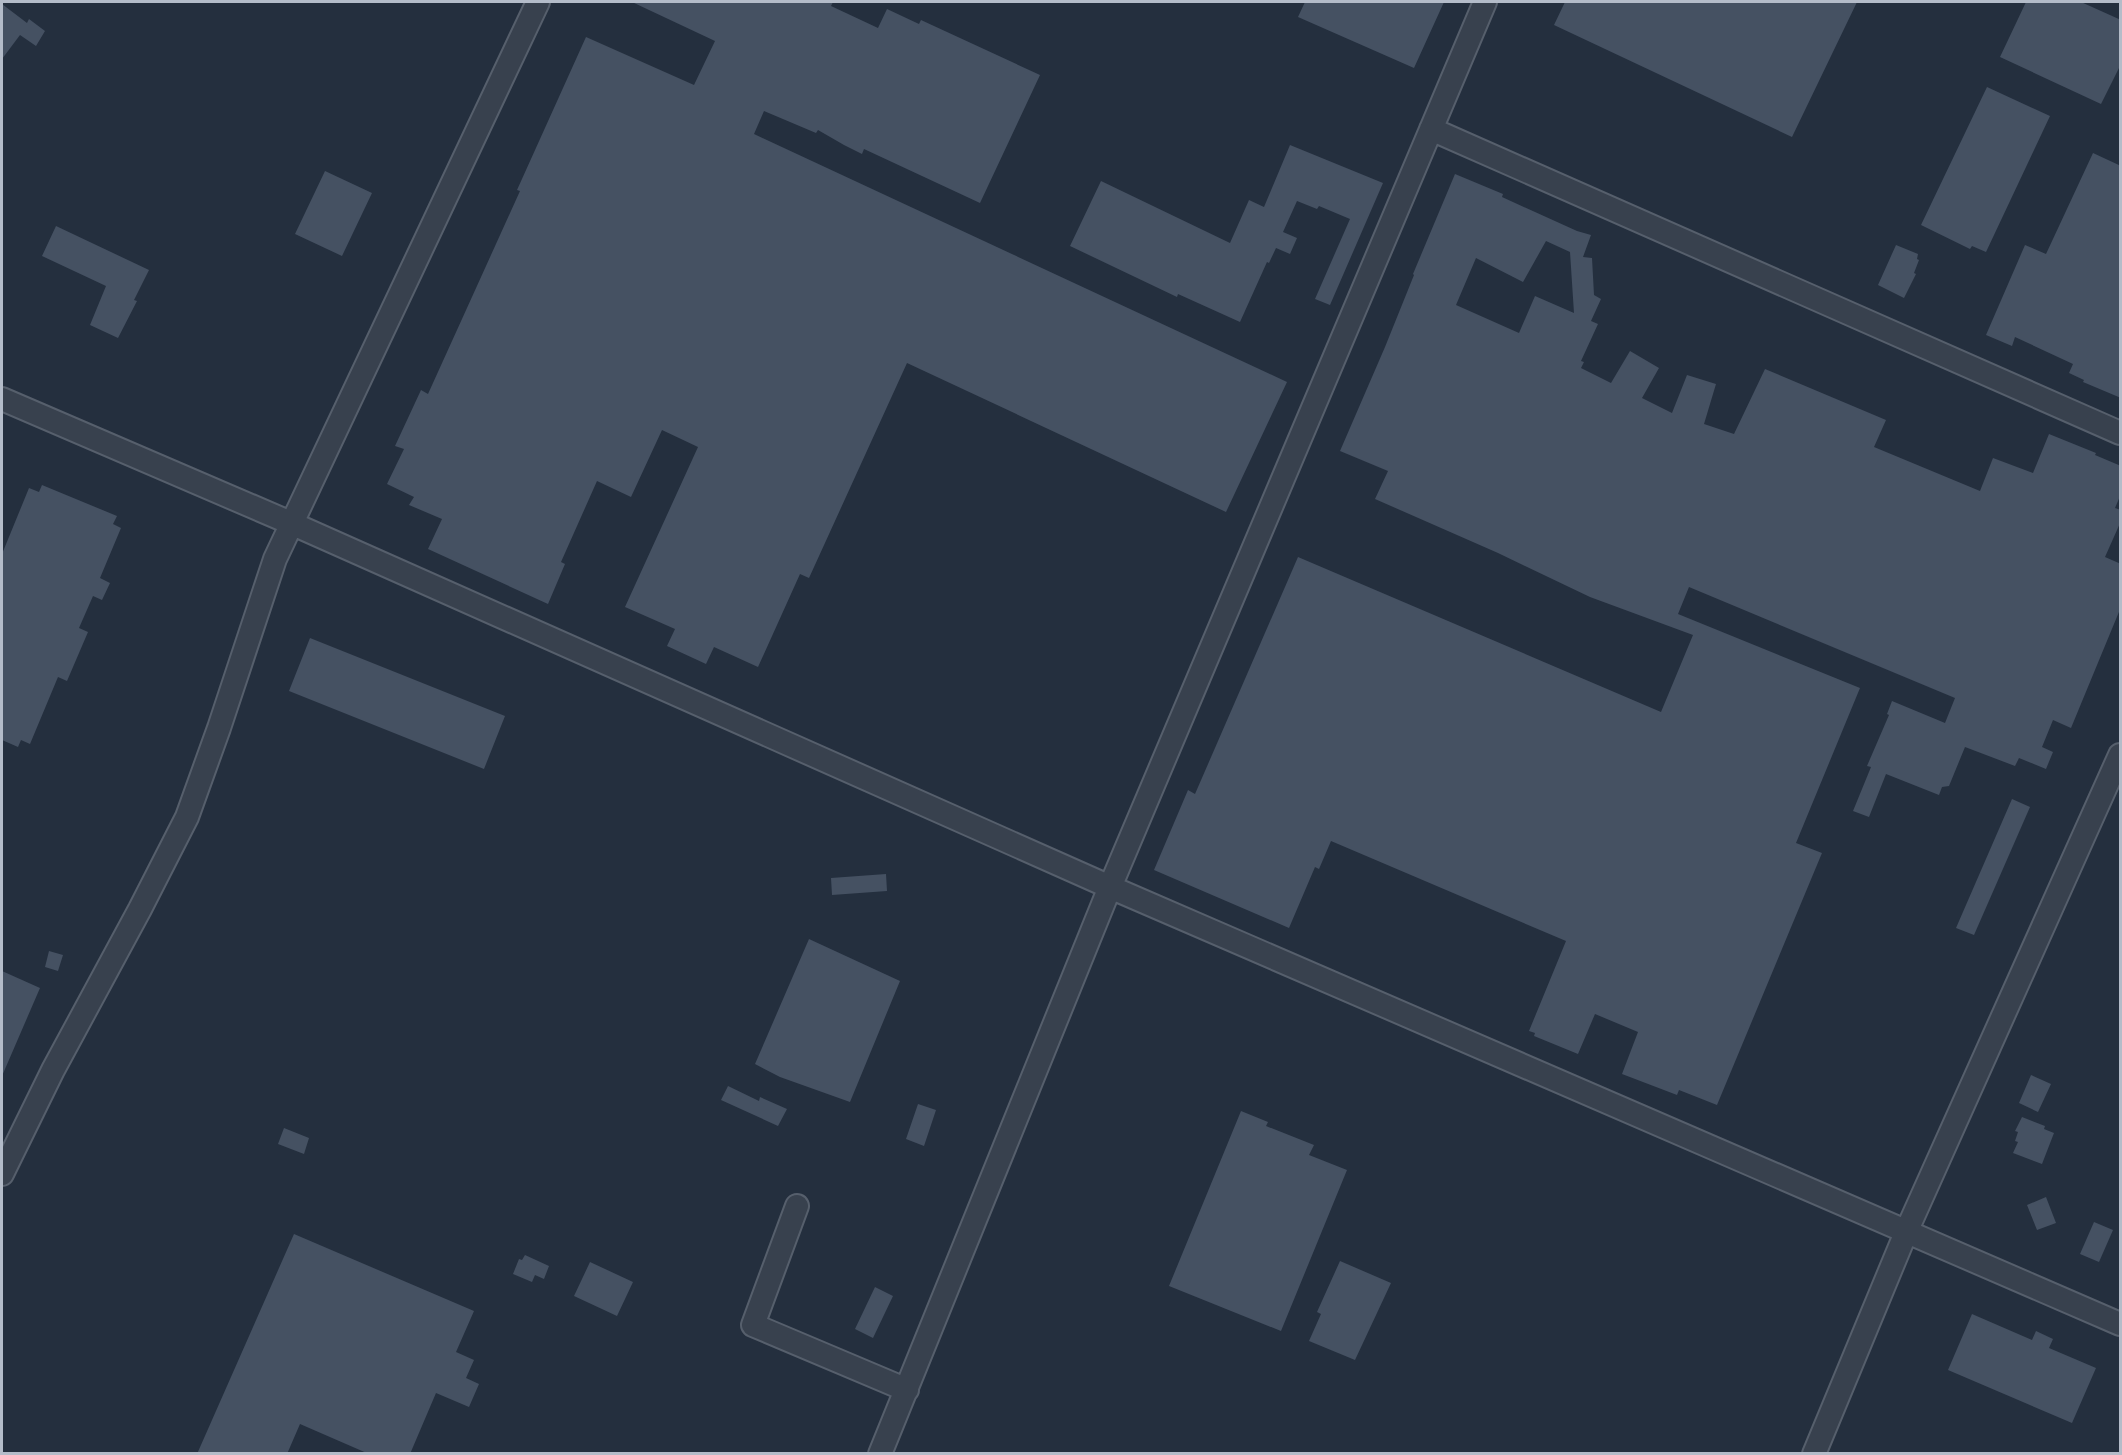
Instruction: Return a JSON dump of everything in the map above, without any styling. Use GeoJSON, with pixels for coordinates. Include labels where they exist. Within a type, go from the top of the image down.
{"type":"FeatureCollection","features":[{"type":"Feature","properties":{"kind":"street"},"geometry":{"type":"LineString","coordinates":[[2,1174],[53,1070],[187,817],[275,558],[538,2]]}},
{"type":"Feature","properties":{"kind":"street"},"geometry":{"type":"LineString","coordinates":[[880,1454],[1110,886],[1485,2]]}},
{"type":"Feature","properties":{"kind":"street"},"geometry":{"type":"LineString","coordinates":[[1431,129],[2121,434]]}},
{"type":"Feature","properties":{"kind":"street"},"geometry":{"type":"LineString","coordinates":[[2,399],[293,524],[1110,886],[2121,1324]]}},
{"type":"Feature","properties":{"kind":"street"},"geometry":{"type":"LineString","coordinates":[[1814,1454],[1907,1230],[2121,755]]}},
{"type":"Feature","properties":{"kind":"street"},"geometry":{"type":"LineString","coordinates":[[797,1206],[753,1325],[907,1390]]}},
{"type":"Feature","properties":{"kind":"building"},"geometry":{"type":"Polygon","coordinates":[[[632,2],[833,2],[831,6],[878,28],[887,9],[919,24],[921,20],[1040,75],[980,203],[864,149],[862,154],[818,130],[816,133],[764,111],[754,134],[1287,382],[1226,512],[907,363],[809,578],[800,574],[758,667],[714,647],[706,664],[667,646],[675,629],[625,607],[698,447],[662,430],[631,497],[597,481],[561,562],[565,564],[548,604],[428,549],[442,519],[409,505],[414,497],[387,484],[404,449],[395,446],[421,390],[428,394],[520,191],[517,190],[586,37],[694,85],[715,41],[632,2]]]}},
{"type":"Feature","properties":{"kind":"building"},"geometry":{"type":"Polygon","coordinates":[[[1305,2],[1444,2],[1414,68],[1298,17],[1305,2]]]}},
{"type":"Feature","properties":{"kind":"building"},"geometry":{"type":"Polygon","coordinates":[[[1565,2],[1857,2],[1792,137],[1554,25],[1565,2]]]}},
{"type":"Feature","properties":{"kind":"building"},"geometry":{"type":"Polygon","coordinates":[[[2026,2],[2081,2],[2121,20],[2121,64],[2101,104],[2000,57],[2026,2]]]}},
{"type":"Feature","properties":{"kind":"building"},"geometry":{"type":"Polygon","coordinates":[[[2,4],[27,23],[29,19],[45,31],[36,46],[20,35],[2,59],[2,4]]]}},
{"type":"Feature","properties":{"kind":"building"},"geometry":{"type":"Polygon","coordinates":[[[1987,87],[2050,116],[1986,252],[1972,246],[1970,249],[1921,225],[1987,87]]]}},
{"type":"Feature","properties":{"kind":"building"},"geometry":{"type":"Polygon","coordinates":[[[1290,145],[1383,183],[1330,305],[1315,299],[1350,219],[1319,206],[1317,209],[1297,201],[1283,232],[1297,238],[1290,254],[1276,248],[1269,263],[1267,262],[1240,322],[1178,294],[1177,297],[1070,246],[1101,181],[1230,243],[1249,200],[1264,207],[1290,145]]]}},
{"type":"Feature","properties":{"kind":"building"},"geometry":{"type":"Polygon","coordinates":[[[2093,153],[2121,166],[2121,398],[2083,382],[2084,380],[2069,373],[2073,364],[2015,337],[2012,346],[1986,335],[2025,245],[2046,254],[2093,153]]]}},
{"type":"Feature","properties":{"kind":"building"},"geometry":{"type":"Polygon","coordinates":[[[325,171],[372,193],[342,256],[295,234],[325,171]]]}},
{"type":"Feature","properties":{"kind":"building"},"geometry":{"type":"Polygon","coordinates":[[[1455,174],[1503,194],[1502,197],[1577,231],[1591,235],[1583,257],[1592,258],[1594,295],[1601,299],[1591,321],[1598,324],[1581,361],[1584,362],[1581,368],[1611,383],[1630,351],[1659,368],[1642,398],[1672,413],[1687,375],[1716,384],[1704,424],[1734,434],[1765,369],[1886,420],[1874,447],[1980,491],[1993,458],[2033,473],[2049,434],[2121,466],[2121,494],[2115,508],[2121,510],[2121,521],[2105,557],[2121,564],[2121,607],[2071,728],[2053,720],[2042,747],[2053,752],[2046,769],[2019,758],[2015,766],[1965,747],[1949,786],[1942,787],[1939,795],[1886,774],[1869,817],[1853,811],[1871,767],[1867,766],[1889,715],[1887,714],[1892,701],[1945,723],[1955,698],[1689,587],[1678,614],[1860,688],[1796,843],[1822,853],[1717,1105],[1679,1090],[1677,1095],[1622,1074],[1638,1032],[1595,1014],[1578,1054],[1534,1036],[1535,1033],[1529,1031],[1566,941],[1331,841],[1319,869],[1315,867],[1289,928],[1154,870],[1188,790],[1195,794],[1298,557],[1661,712],[1693,635],[1590,597],[1498,553],[1375,499],[1388,471],[1340,451],[1385,347],[1455,174]],[[1546,241],[1523,282],[1476,258],[1456,305],[1519,333],[1535,296],[1574,313],[1570,252],[1546,241]]]}},
{"type":"Feature","properties":{"kind":"building"},"geometry":{"type":"Polygon","coordinates":[[[56,226],[149,270],[134,300],[137,301],[118,338],[90,325],[106,286],[42,256],[56,226]]]}},
{"type":"Feature","properties":{"kind":"building"},"geometry":{"type":"Polygon","coordinates":[[[1896,245],[1918,254],[1917,259],[1919,260],[1914,273],[1916,274],[1904,298],[1878,285],[1896,245]]]}},
{"type":"Feature","properties":{"kind":"building"},"geometry":{"type":"Polygon","coordinates":[[[42,485],[117,516],[113,524],[121,528],[100,578],[110,583],[102,600],[93,596],[79,628],[88,632],[67,681],[58,677],[30,744],[21,740],[18,747],[2,740],[2,554],[29,488],[39,492],[42,485]]]}},
{"type":"Feature","properties":{"kind":"building"},"geometry":{"type":"Polygon","coordinates":[[[310,638],[505,716],[484,769],[289,691],[310,638]]]}},
{"type":"Feature","properties":{"kind":"building"},"geometry":{"type":"Polygon","coordinates":[[[2012,799],[2030,807],[1974,935],[1956,928],[2012,799]]]}},
{"type":"Feature","properties":{"kind":"building"},"geometry":{"type":"Polygon","coordinates":[[[886,874],[887,891],[832,895],[831,878],[886,874]]]}},
{"type":"Feature","properties":{"kind":"building"},"geometry":{"type":"Polygon","coordinates":[[[809,939],[900,981],[850,1102],[780,1077],[755,1064],[809,939]]]}},
{"type":"Feature","properties":{"kind":"building"},"geometry":{"type":"Polygon","coordinates":[[[49,951],[63,955],[58,971],[45,967],[49,951]]]}},
{"type":"Feature","properties":{"kind":"building"},"geometry":{"type":"Polygon","coordinates":[[[2,971],[40,988],[2,1076],[2,971]]]}},
{"type":"Feature","properties":{"kind":"building"},"geometry":{"type":"Polygon","coordinates":[[[2031,1075],[2051,1084],[2038,1112],[2019,1103],[2031,1075]]]}},
{"type":"Feature","properties":{"kind":"building"},"geometry":{"type":"Polygon","coordinates":[[[728,1086],[759,1101],[760,1097],[787,1109],[778,1126],[721,1100],[728,1086]]]}},
{"type":"Feature","properties":{"kind":"building"},"geometry":{"type":"Polygon","coordinates":[[[918,1104],[936,1110],[924,1146],[906,1139],[918,1104]]]}},
{"type":"Feature","properties":{"kind":"building"},"geometry":{"type":"Polygon","coordinates":[[[1241,1111],[1268,1122],[1266,1126],[1314,1145],[1309,1155],[1347,1170],[1281,1331],[1169,1286],[1241,1111]]]}},
{"type":"Feature","properties":{"kind":"building"},"geometry":{"type":"Polygon","coordinates":[[[2022,1117],[2045,1126],[2044,1129],[2054,1133],[2042,1164],[2013,1153],[2018,1142],[2015,1141],[2018,1132],[2015,1131],[2022,1117]]]}},
{"type":"Feature","properties":{"kind":"building"},"geometry":{"type":"Polygon","coordinates":[[[284,1128],[309,1138],[304,1154],[278,1144],[284,1128]]]}},
{"type":"Feature","properties":{"kind":"building"},"geometry":{"type":"Polygon","coordinates":[[[2046,1197],[2056,1223],[2037,1230],[2027,1205],[2046,1197]]]}},
{"type":"Feature","properties":{"kind":"building"},"geometry":{"type":"Polygon","coordinates":[[[2094,1222],[2113,1230],[2099,1262],[2080,1254],[2094,1222]]]}},
{"type":"Feature","properties":{"kind":"building"},"geometry":{"type":"Polygon","coordinates":[[[294,1234],[474,1311],[456,1352],[474,1360],[466,1378],[479,1384],[469,1407],[436,1393],[410,1454],[369,1454],[300,1424],[287,1454],[197,1454],[294,1234]]]}},
{"type":"Feature","properties":{"kind":"building"},"geometry":{"type":"Polygon","coordinates":[[[525,1255],[549,1266],[544,1279],[535,1275],[532,1282],[513,1274],[519,1259],[522,1260],[525,1255]]]}},
{"type":"Feature","properties":{"kind":"building"},"geometry":{"type":"Polygon","coordinates":[[[1340,1261],[1391,1283],[1355,1360],[1309,1341],[1321,1314],[1317,1312],[1340,1261]]]}},
{"type":"Feature","properties":{"kind":"building"},"geometry":{"type":"Polygon","coordinates":[[[590,1262],[633,1282],[617,1316],[574,1296],[590,1262]]]}},
{"type":"Feature","properties":{"kind":"building"},"geometry":{"type":"Polygon","coordinates":[[[875,1287],[893,1296],[873,1338],[855,1329],[875,1287]]]}},
{"type":"Feature","properties":{"kind":"building"},"geometry":{"type":"Polygon","coordinates":[[[1972,1314],[2032,1340],[2036,1331],[2053,1339],[2049,1348],[2096,1368],[2072,1423],[1948,1370],[1972,1314]]]}}]}
